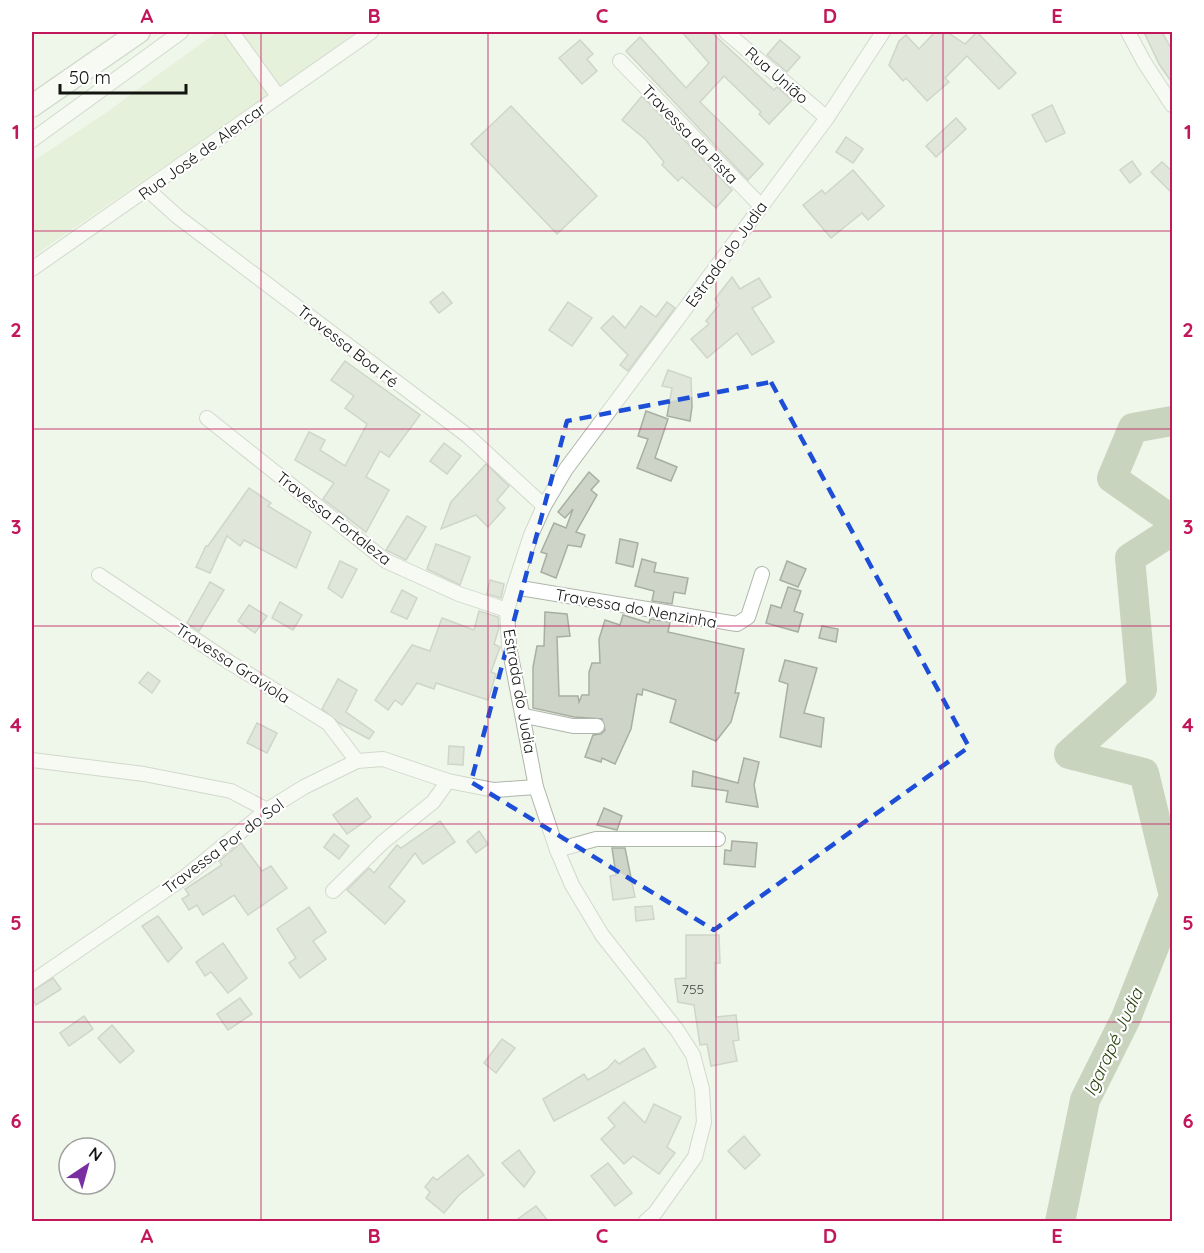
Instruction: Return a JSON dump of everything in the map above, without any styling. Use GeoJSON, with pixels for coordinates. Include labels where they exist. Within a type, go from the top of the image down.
{"type":"FeatureCollection","features":[{"type":"Feature","properties":{"kind":"main road"},"geometry":{"type":"LineString","coordinates":[[32,106],[139,32]]}},
{"type":"Feature","properties":{"kind":"street"},"geometry":{"type":"LineString","coordinates":[[32,140],[181,32]]}},
{"type":"Feature","properties":{"kind":"street"},"geometry":{"type":"LineString","coordinates":[[232,32],[278,96]]}},
{"type":"Feature","properties":{"kind":"street","name":"Rua José de Alencar"},"geometry":{"type":"LineString","coordinates":[[32,269],[371,32]]}},
{"type":"Feature","properties":{"kind":"street","name":"Rua União"},"geometry":{"type":"LineString","coordinates":[[726,32],[827,118]]}},
{"type":"Feature","properties":{"kind":"street","name":"Estrada do Judia"},"geometry":{"type":"LineString","coordinates":[[653,1219],[695,1157],[704,1122],[702,1089],[693,1055],[677,1030],[602,935],[572,885],[557,850],[536,786],[525,716],[509,646],[507,610],[544,507],[598,423],[827,118],[883,32]]}},
{"type":"Feature","properties":{"kind":"street"},"geometry":{"type":"LineString","coordinates":[[1128,32],[1144,62],[1173,105]]}},
{"type":"Feature","properties":{"kind":"street","name":"Travessa da Pista"},"geometry":{"type":"LineString","coordinates":[[620,62],[761,206]]}},
{"type":"Feature","properties":{"kind":"street","name":"Travessa Boa Fé"},"geometry":{"type":"LineString","coordinates":[[148,190],[178,218],[468,436],[544,507]]}},
{"type":"Feature","properties":{"kind":"street","name":"Travessa Fortaleza"},"geometry":{"type":"LineString","coordinates":[[207,418],[386,561],[449,590],[507,610]]}},
{"type":"Feature","properties":{"kind":"street","name":"Travessa do Nenzinha"},"geometry":{"type":"LineString","coordinates":[[514,587],[737,624],[748,617],[762,574]]}},
{"type":"Feature","properties":{"kind":"street","name":"Travessa Graviola"},"geometry":{"type":"LineString","coordinates":[[99,575],[229,662],[328,723],[357,761]]}},
{"type":"Feature","properties":{"kind":"street"},"geometry":{"type":"LineString","coordinates":[[525,716],[573,726],[597,726]]}},
{"type":"Feature","properties":{"kind":"street","name":"Travessa Por do Sol"},"geometry":{"type":"LineString","coordinates":[[32,982],[185,877],[230,843],[267,810],[304,787],[357,761],[383,759],[448,781],[494,790],[536,786]]}},
{"type":"Feature","properties":{"kind":"street"},"geometry":{"type":"LineString","coordinates":[[32,760],[144,774],[231,791],[267,810]]}},
{"type":"Feature","properties":{"kind":"street"},"geometry":{"type":"LineString","coordinates":[[333,891],[383,842],[433,802],[448,781]]}},
{"type":"Feature","properties":{"kind":"street"},"geometry":{"type":"LineString","coordinates":[[557,850],[596,839],[718,839]]}},
{"type":"Feature","properties":{"kind":"highlighted area"},"geometry":{"type":"Polygon","coordinates":[[[771,382],[969,747],[714,930],[471,782],[567,421],[771,382]]]}},
{"type":"Feature","properties":{"kind":"green space"},"geometry":{"type":"Polygon","coordinates":[[[217,32],[356,32],[305,70],[32,257],[32,162],[104,114],[217,32]]]}},
{"type":"Feature","properties":{"kind":"building"},"geometry":{"type":"Polygon","coordinates":[[[682,32],[711,32],[774,90],[777,87],[792,100],[769,124],[759,114],[761,112],[724,76],[700,102],[763,164],[748,180],[626,51],[640,37],[686,88],[709,63],[682,32]]]}},
{"type":"Feature","properties":{"kind":"building"},"geometry":{"type":"Polygon","coordinates":[[[935,32],[947,32],[965,44],[977,32],[1016,73],[999,89],[967,56],[945,78],[949,82],[927,101],[906,78],[903,81],[889,65],[899,41],[906,35],[919,49],[935,32]]]}},
{"type":"Feature","properties":{"kind":"building"},"geometry":{"type":"Polygon","coordinates":[[[1144,32],[1162,32],[1173,52],[1173,84],[1159,64],[1144,32]]]}},
{"type":"Feature","properties":{"kind":"building"},"geometry":{"type":"Polygon","coordinates":[[[580,40],[593,54],[587,59],[597,71],[582,84],[559,58],[580,40]]]}},
{"type":"Feature","properties":{"kind":"building"},"geometry":{"type":"Polygon","coordinates":[[[780,40],[800,57],[787,72],[767,55],[780,40]]]}},
{"type":"Feature","properties":{"kind":"building"},"geometry":{"type":"Polygon","coordinates":[[[642,96],[732,190],[716,208],[682,177],[678,181],[662,165],[664,162],[645,139],[622,120],[642,96]]]}},
{"type":"Feature","properties":{"kind":"building"},"geometry":{"type":"Polygon","coordinates":[[[1052,105],[1065,133],[1046,142],[1032,115],[1052,105]]]}},
{"type":"Feature","properties":{"kind":"building"},"geometry":{"type":"Polygon","coordinates":[[[511,106],[597,196],[557,234],[471,144],[511,106]]]}},
{"type":"Feature","properties":{"kind":"building"},"geometry":{"type":"Polygon","coordinates":[[[956,118],[966,129],[936,157],[926,146],[956,118]]]}},
{"type":"Feature","properties":{"kind":"building"},"geometry":{"type":"Polygon","coordinates":[[[846,137],[863,149],[853,163],[836,152],[846,137]]]}},
{"type":"Feature","properties":{"kind":"building"},"geometry":{"type":"Polygon","coordinates":[[[1132,161],[1141,174],[1130,183],[1120,170],[1132,161]]]}},
{"type":"Feature","properties":{"kind":"building"},"geometry":{"type":"Polygon","coordinates":[[[1162,162],[1173,172],[1173,194],[1151,172],[1162,162]]]}},
{"type":"Feature","properties":{"kind":"building"},"geometry":{"type":"Polygon","coordinates":[[[853,170],[884,206],[868,220],[862,213],[831,238],[803,205],[822,190],[825,194],[853,170]]]}},
{"type":"Feature","properties":{"kind":"building"},"geometry":{"type":"Polygon","coordinates":[[[732,277],[740,289],[759,278],[771,297],[752,308],[774,342],[752,355],[737,333],[707,358],[691,339],[709,324],[706,321],[719,305],[715,299],[732,277]]]}},
{"type":"Feature","properties":{"kind":"building"},"geometry":{"type":"Polygon","coordinates":[[[443,292],[452,303],[439,313],[430,302],[443,292]]]}},
{"type":"Feature","properties":{"kind":"building"},"geometry":{"type":"Polygon","coordinates":[[[568,302],[592,318],[572,346],[549,330],[568,302]]]}},
{"type":"Feature","properties":{"kind":"building"},"geometry":{"type":"Polygon","coordinates":[[[667,302],[675,308],[628,371],[620,365],[628,355],[601,328],[613,316],[625,328],[641,306],[656,317],[667,302]]]}},
{"type":"Feature","properties":{"kind":"building"},"geometry":{"type":"Polygon","coordinates":[[[345,361],[420,415],[389,457],[380,451],[366,477],[389,490],[366,532],[323,499],[334,483],[295,460],[309,432],[325,440],[320,450],[345,466],[367,424],[345,408],[354,396],[331,380],[345,361]]]}},
{"type":"Feature","properties":{"kind":"building"},"geometry":{"type":"Polygon","coordinates":[[[668,370],[691,378],[690,421],[667,416],[672,388],[662,386],[668,370]]]}},
{"type":"Feature","properties":{"kind":"building"},"geometry":{"type":"Polygon","coordinates":[[[646,411],[668,419],[655,458],[677,467],[671,481],[637,468],[648,439],[638,436],[646,411]]]}},
{"type":"Feature","properties":{"kind":"building"},"geometry":{"type":"Polygon","coordinates":[[[444,443],[461,456],[447,474],[430,461],[444,443]]]}},
{"type":"Feature","properties":{"kind":"building"},"geometry":{"type":"Polygon","coordinates":[[[486,464],[509,486],[497,500],[505,508],[488,527],[476,515],[441,529],[451,502],[486,464]]]}},
{"type":"Feature","properties":{"kind":"building"},"geometry":{"type":"Polygon","coordinates":[[[589,472],[599,481],[591,490],[597,495],[576,532],[585,535],[581,547],[568,545],[556,578],[541,572],[547,554],[541,552],[554,523],[566,528],[573,509],[565,518],[558,512],[589,472]]]}},
{"type":"Feature","properties":{"kind":"building"},"geometry":{"type":"Polygon","coordinates":[[[249,488],[271,503],[268,506],[311,532],[296,568],[244,540],[240,546],[227,536],[210,573],[196,567],[206,546],[249,488]]]}},
{"type":"Feature","properties":{"kind":"building"},"geometry":{"type":"Polygon","coordinates":[[[407,516],[426,527],[406,560],[386,550],[407,516]]]}},
{"type":"Feature","properties":{"kind":"building"},"geometry":{"type":"Polygon","coordinates":[[[620,539],[638,543],[633,567],[616,563],[620,539]]]}},
{"type":"Feature","properties":{"kind":"building"},"geometry":{"type":"Polygon","coordinates":[[[436,544],[470,557],[460,585],[427,569],[436,544]]]}},
{"type":"Feature","properties":{"kind":"building"},"geometry":{"type":"Polygon","coordinates":[[[642,559],[656,563],[654,572],[688,578],[685,594],[674,592],[672,604],[652,601],[654,591],[635,586],[642,559]]]}},
{"type":"Feature","properties":{"kind":"building"},"geometry":{"type":"Polygon","coordinates":[[[340,561],[357,569],[342,598],[328,588],[340,561]]]}},
{"type":"Feature","properties":{"kind":"building"},"geometry":{"type":"Polygon","coordinates":[[[787,561],[806,569],[798,587],[780,580],[787,561]]]}},
{"type":"Feature","properties":{"kind":"building"},"geometry":{"type":"Polygon","coordinates":[[[490,580],[504,584],[501,598],[487,594],[490,580]]]}},
{"type":"Feature","properties":{"kind":"building"},"geometry":{"type":"Polygon","coordinates":[[[210,582],[224,590],[199,631],[187,623],[210,582]]]}},
{"type":"Feature","properties":{"kind":"building"},"geometry":{"type":"Polygon","coordinates":[[[788,587],[801,591],[794,611],[803,614],[798,632],[766,623],[771,605],[781,608],[788,587]]]}},
{"type":"Feature","properties":{"kind":"building"},"geometry":{"type":"Polygon","coordinates":[[[402,590],[417,598],[407,619],[391,612],[402,590]]]}},
{"type":"Feature","properties":{"kind":"building"},"geometry":{"type":"Polygon","coordinates":[[[280,602],[302,615],[293,630],[272,618],[280,602]]]}},
{"type":"Feature","properties":{"kind":"building"},"geometry":{"type":"Polygon","coordinates":[[[249,605],[267,616],[255,633],[238,621],[249,605]]]}},
{"type":"Feature","properties":{"kind":"building"},"geometry":{"type":"Polygon","coordinates":[[[479,611],[498,617],[499,628],[494,644],[500,647],[491,672],[496,674],[488,700],[436,683],[434,689],[417,683],[402,705],[395,700],[388,710],[375,700],[412,645],[430,651],[442,618],[474,630],[479,611]]]}},
{"type":"Feature","properties":{"kind":"building"},"geometry":{"type":"Polygon","coordinates":[[[545,612],[567,614],[570,636],[557,637],[559,696],[578,696],[579,702],[582,695],[589,695],[589,672],[592,663],[600,663],[599,639],[605,620],[620,625],[623,615],[649,623],[650,619],[670,622],[668,632],[744,649],[735,693],[739,693],[731,722],[716,741],[670,722],[676,700],[643,689],[642,695],[637,694],[631,729],[615,764],[602,758],[601,762],[585,757],[593,735],[601,734],[605,730],[602,719],[574,717],[533,708],[533,667],[537,646],[544,646],[545,612]]]}},
{"type":"Feature","properties":{"kind":"building"},"geometry":{"type":"Polygon","coordinates":[[[822,626],[838,629],[836,642],[819,638],[822,626]]]}},
{"type":"Feature","properties":{"kind":"building"},"geometry":{"type":"Polygon","coordinates":[[[785,660],[817,668],[804,713],[824,718],[821,747],[780,737],[788,684],[779,681],[785,660]]]}},
{"type":"Feature","properties":{"kind":"building"},"geometry":{"type":"Polygon","coordinates":[[[148,672],[160,681],[152,693],[139,683],[148,672]]]}},
{"type":"Feature","properties":{"kind":"building"},"geometry":{"type":"Polygon","coordinates":[[[338,679],[357,690],[346,712],[374,732],[369,739],[339,723],[322,709],[338,679]]]}},
{"type":"Feature","properties":{"kind":"building"},"geometry":{"type":"Polygon","coordinates":[[[257,723],[277,733],[267,753],[247,743],[257,723]]]}},
{"type":"Feature","properties":{"kind":"building"},"geometry":{"type":"Polygon","coordinates":[[[449,746],[464,747],[463,765],[448,764],[449,746]]]}},
{"type":"Feature","properties":{"kind":"building"},"geometry":{"type":"Polygon","coordinates":[[[744,758],[759,762],[754,785],[758,807],[726,802],[728,791],[692,786],[693,771],[738,783],[744,758]]]}},
{"type":"Feature","properties":{"kind":"building"},"geometry":{"type":"Polygon","coordinates":[[[357,798],[371,817],[347,834],[333,815],[357,798]]]}},
{"type":"Feature","properties":{"kind":"building"},"geometry":{"type":"Polygon","coordinates":[[[604,808],[622,816],[617,830],[597,825],[604,808]]]}},
{"type":"Feature","properties":{"kind":"building"},"geometry":{"type":"Polygon","coordinates":[[[440,821],[455,842],[423,864],[415,853],[389,887],[405,901],[385,924],[347,890],[369,868],[374,873],[397,845],[401,848],[440,821]]]}},
{"type":"Feature","properties":{"kind":"building"},"geometry":{"type":"Polygon","coordinates":[[[479,831],[488,844],[476,853],[467,841],[479,831]]]}},
{"type":"Feature","properties":{"kind":"building"},"geometry":{"type":"Polygon","coordinates":[[[334,834],[349,846],[339,859],[324,847],[334,834]]]}},
{"type":"Feature","properties":{"kind":"building"},"geometry":{"type":"Polygon","coordinates":[[[732,841],[757,843],[755,867],[724,864],[725,850],[731,851],[732,841]]]}},
{"type":"Feature","properties":{"kind":"building"},"geometry":{"type":"Polygon","coordinates":[[[241,843],[262,871],[271,866],[287,888],[248,915],[234,895],[203,915],[197,905],[189,910],[182,899],[189,895],[185,889],[222,865],[219,861],[241,843]]]}},
{"type":"Feature","properties":{"kind":"building"},"geometry":{"type":"Polygon","coordinates":[[[612,848],[625,848],[635,897],[613,900],[610,876],[616,875],[612,848]]]}},
{"type":"Feature","properties":{"kind":"building"},"geometry":{"type":"Polygon","coordinates":[[[652,906],[654,919],[636,921],[635,907],[652,906]]]}},
{"type":"Feature","properties":{"kind":"building"},"geometry":{"type":"Polygon","coordinates":[[[309,907],[326,932],[313,941],[326,959],[300,978],[289,963],[296,958],[277,929],[309,907]]]}},
{"type":"Feature","properties":{"kind":"building"},"geometry":{"type":"Polygon","coordinates":[[[158,916],[182,948],[168,962],[142,926],[158,916]]]}},
{"type":"Feature","properties":{"kind":"building"},"geometry":{"type":"Polygon","coordinates":[[[686,935],[719,935],[720,963],[715,963],[716,1017],[736,1015],[739,1040],[733,1041],[737,1061],[711,1066],[707,1044],[700,1045],[694,1005],[678,1002],[675,979],[686,978],[686,935]]]}},
{"type":"Feature","properties":{"kind":"building"},"geometry":{"type":"Polygon","coordinates":[[[223,943],[247,978],[228,993],[211,972],[205,976],[196,962],[223,943]]]}},
{"type":"Feature","properties":{"kind":"building"},"geometry":{"type":"Polygon","coordinates":[[[53,978],[61,989],[36,1005],[32,998],[32,991],[53,978]]]}},
{"type":"Feature","properties":{"kind":"building"},"geometry":{"type":"Polygon","coordinates":[[[240,998],[252,1014],[228,1030],[217,1014],[240,998]]]}},
{"type":"Feature","properties":{"kind":"building"},"geometry":{"type":"Polygon","coordinates":[[[84,1016],[93,1029],[69,1046],[60,1033],[84,1016]]]}},
{"type":"Feature","properties":{"kind":"building"},"geometry":{"type":"Polygon","coordinates":[[[112,1025],[134,1051],[120,1063],[98,1038],[112,1025]]]}},
{"type":"Feature","properties":{"kind":"building"},"geometry":{"type":"Polygon","coordinates":[[[502,1039],[515,1048],[496,1073],[484,1063],[502,1039]]]}},
{"type":"Feature","properties":{"kind":"building"},"geometry":{"type":"Polygon","coordinates":[[[644,1048],[656,1067],[554,1121],[543,1099],[584,1074],[588,1080],[607,1069],[615,1060],[619,1064],[644,1048]]]}},
{"type":"Feature","properties":{"kind":"building"},"geometry":{"type":"Polygon","coordinates":[[[624,1102],[645,1123],[654,1104],[681,1117],[667,1147],[675,1153],[659,1174],[633,1156],[624,1164],[601,1139],[615,1126],[608,1118],[624,1102]]]}},
{"type":"Feature","properties":{"kind":"building"},"geometry":{"type":"Polygon","coordinates":[[[744,1136],[760,1155],[745,1169],[728,1151],[744,1136]]]}},
{"type":"Feature","properties":{"kind":"building"},"geometry":{"type":"Polygon","coordinates":[[[519,1150],[535,1172],[524,1187],[502,1163],[519,1150]]]}},
{"type":"Feature","properties":{"kind":"building"},"geometry":{"type":"Polygon","coordinates":[[[468,1155],[484,1175],[459,1195],[444,1213],[426,1198],[430,1192],[425,1187],[433,1177],[437,1180],[468,1155]]]}},
{"type":"Feature","properties":{"kind":"building"},"geometry":{"type":"Polygon","coordinates":[[[608,1163],[632,1193],[615,1206],[591,1176],[608,1163]]]}},
{"type":"Feature","properties":{"kind":"building"},"geometry":{"type":"Polygon","coordinates":[[[536,1206],[548,1221],[515,1221],[536,1206]]]}},
{"type":"Feature","properties":{"kind":"waterway","name":"Igarapé Judia"},"geometry":{"type":"LineString","coordinates":[[1172,421],[1133,428],[1112,478],[1172,520]]}},
{"type":"Feature","properties":{"kind":"waterway","name":"Igarapé Judia"},"geometry":{"type":"LineString","coordinates":[[1172,531],[1130,558],[1142,689],[1069,754],[1144,773],[1172,888]]}},
{"type":"Feature","properties":{"kind":"waterway","name":"Igarapé Judia"},"geometry":{"type":"LineString","coordinates":[[1060,1222],[1085,1100],[1126,1018],[1172,901]]}}]}
